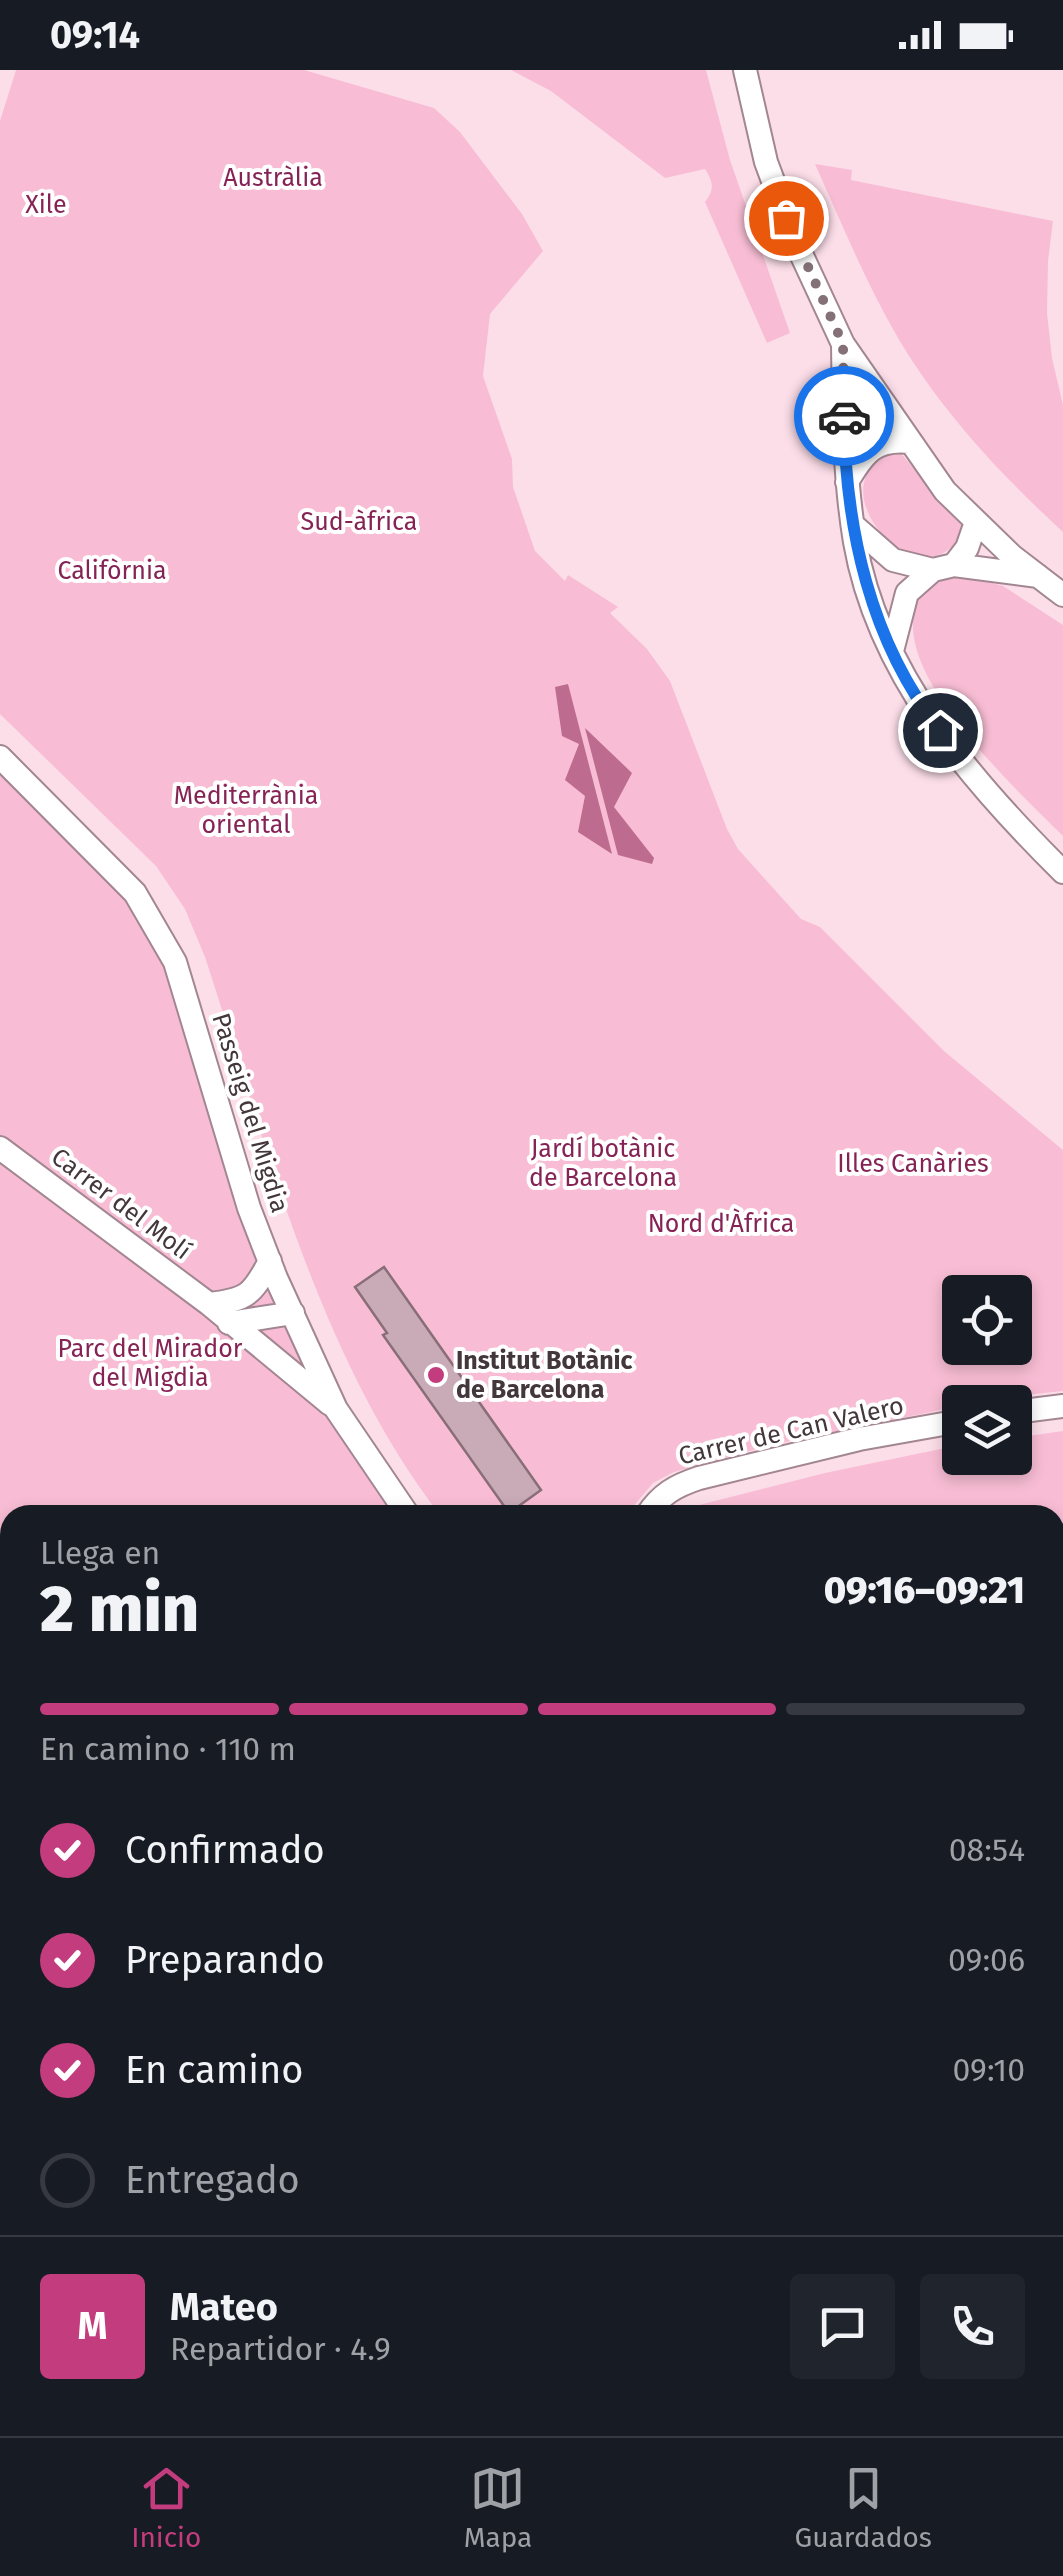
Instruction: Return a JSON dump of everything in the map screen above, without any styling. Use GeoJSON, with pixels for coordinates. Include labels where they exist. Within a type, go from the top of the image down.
{"type":"FeatureCollection","features":[{"type":"Feature","properties":{"kind":"street"},"geometry":{"type":"LineString","coordinates":[[745,70],[766,162],[797,246],[843,344],[945,491],[1063,596]]}},
{"type":"Feature","properties":{"kind":"street"},"geometry":{"type":"LineString","coordinates":[[843,344],[847,482],[873,606],[916,701],[1010,820],[1063,872]]}},
{"type":"Feature","properties":{"kind":"street"},"geometry":{"type":"LineString","coordinates":[[847,482],[872,448],[892,440],[910,442]]}},
{"type":"Feature","properties":{"kind":"street"},"geometry":{"type":"LineString","coordinates":[[892,651],[907,594],[967,548],[976,522]]}},
{"type":"Feature","properties":{"kind":"street"},"geometry":{"type":"LineString","coordinates":[[853,525],[894,560],[1038,576]]}},
{"type":"Feature","properties":{"kind":"street","name":"Passeig del Migdia"},"geometry":{"type":"LineString","coordinates":[[0,757],[135,893],[175,962],[249,1208],[270,1260],[336,1409],[401,1505]]}},
{"type":"Feature","properties":{"kind":"street","name":"Carrer del Molí"},"geometry":{"type":"LineString","coordinates":[[0,1148],[219,1313],[336,1409]]}},
{"type":"Feature","properties":{"kind":"street"},"geometry":{"type":"LineString","coordinates":[[219,1313],[256,1286],[270,1260]]}},
{"type":"Feature","properties":{"kind":"street"},"geometry":{"type":"LineString","coordinates":[[219,1313],[293,1313]]}},
{"type":"Feature","properties":{"kind":"street"},"geometry":{"type":"LineString","coordinates":[[1032,1410],[1063,1406]]}},
{"type":"Feature","properties":{"kind":"street","name":"Carrer de Can Valero"},"geometry":{"type":"LineString","coordinates":[[654,1505],[676,1486],[698,1478],[942,1424]]}},
{"type":"Feature","properties":{"kind":"green space","name":"Jardí botànic de Barcelona"},"geometry":{"type":"Polygon","coordinates":[[[16,70],[304,70],[434,108],[460,132],[522,214],[543,251],[490,314],[483,376],[512,459],[513,487],[535,551],[565,581],[568,575],[618,607],[610,613],[647,649],[670,681],[738,849],[801,919],[820,927],[944,1051],[1063,1150],[1063,1391],[1032,1394],[1032,1385],[942,1385],[942,1410],[771,1445],[674,1472],[653,1483],[634,1505],[433,1505],[397,1453],[328,1318],[274,1174],[205,957],[185,909],[156,866],[0,714],[0,121],[16,70]]]}},
{"type":"Feature","properties":{"kind":"green space"},"geometry":{"type":"Polygon","coordinates":[[[511,70],[706,70],[730,160],[790,333],[767,343],[705,202],[712,186],[705,169],[665,178],[551,91],[511,70]]]}},
{"type":"Feature","properties":{"kind":"green space"},"geometry":{"type":"Polygon","coordinates":[[[815,164],[852,170],[851,180],[1053,221],[1047,313],[1063,405],[1063,532],[971,438],[911,359],[873,290],[815,164]]]}},
{"type":"Feature","properties":{"kind":"green space"},"geometry":{"type":"Polygon","coordinates":[[[899,451],[964,528],[946,551],[924,557],[901,550],[881,533],[867,511],[863,487],[873,466],[899,451]]]}},
{"type":"Feature","properties":{"kind":"green space"},"geometry":{"type":"Polygon","coordinates":[[[967,576],[1003,586],[1063,625],[1063,836],[963,729],[921,663],[913,632],[917,604],[926,590],[938,582],[967,576]]]}},
{"type":"Feature","properties":{"kind":"green space","name":"Parc del Mirador del Migdia"},"geometry":{"type":"Polygon","coordinates":[[[0,757],[73,828],[175,962],[249,1208],[336,1409],[417,1505],[0,1505],[0,757]]]}},
{"type":"Feature","properties":{"kind":"green space"},"geometry":{"type":"Polygon","coordinates":[[[1063,1431],[1063,1505],[699,1505],[942,1449],[942,1475],[1032,1475],[1032,1436],[1063,1431]]]}},
{"type":"Feature","properties":{"kind":"shaded area"},"geometry":{"type":"Polygon","coordinates":[[[568,684],[612,854],[578,832],[585,796],[565,780],[579,744],[562,736],[555,687],[568,684]]]}},
{"type":"Feature","properties":{"kind":"shaded area"},"geometry":{"type":"Polygon","coordinates":[[[585,728],[632,773],[614,807],[654,858],[652,864],[618,855],[585,728]]]}},
{"type":"Feature","properties":{"kind":"building","name":"Institut Botànic de Barcelona"},"geometry":{"type":"Polygon","coordinates":[[[384,1267],[541,1490],[520,1505],[503,1505],[383,1335],[387,1333],[355,1287],[384,1267]]]}},
{"type":"Feature","properties":{"kind":"way so far"},"geometry":{"type":"LineString","coordinates":[[786,218],[843,344],[844,416]]}},
{"type":"Feature","properties":{"kind":"place","name":"Institut Botànic de Barcelona"},"geometry":{"type":"Point","coordinates":[436,1375]}},
{"type":"Feature","properties":{"kind":"route"},"geometry":{"type":"LineString","coordinates":[[844,416],[844,466],[856,546],[873,606],[916,701],[940,730]]}},
{"type":"Feature","properties":{"kind":"park label","name":"Austràlia"},"geometry":{"type":"Point","coordinates":[273,178]}},
{"type":"Feature","properties":{"kind":"park label","name":"Xile"},"geometry":{"type":"Point","coordinates":[46,205]}},
{"type":"Feature","properties":{"kind":"park label","name":"Sud-àfrica"},"geometry":{"type":"Point","coordinates":[359,522]}},
{"type":"Feature","properties":{"kind":"park label","name":"Califòrnia"},"geometry":{"type":"Point","coordinates":[112,571]}},
{"type":"Feature","properties":{"kind":"park label","name":"Mediterrània oriental"},"geometry":{"type":"Point","coordinates":[246,810]}},
{"type":"Feature","properties":{"kind":"park label","name":"Illes Canàries"},"geometry":{"type":"Point","coordinates":[913,1164]}},
{"type":"Feature","properties":{"kind":"park label","name":"Nord d'Àfrica"},"geometry":{"type":"Point","coordinates":[721,1224]}}]}
